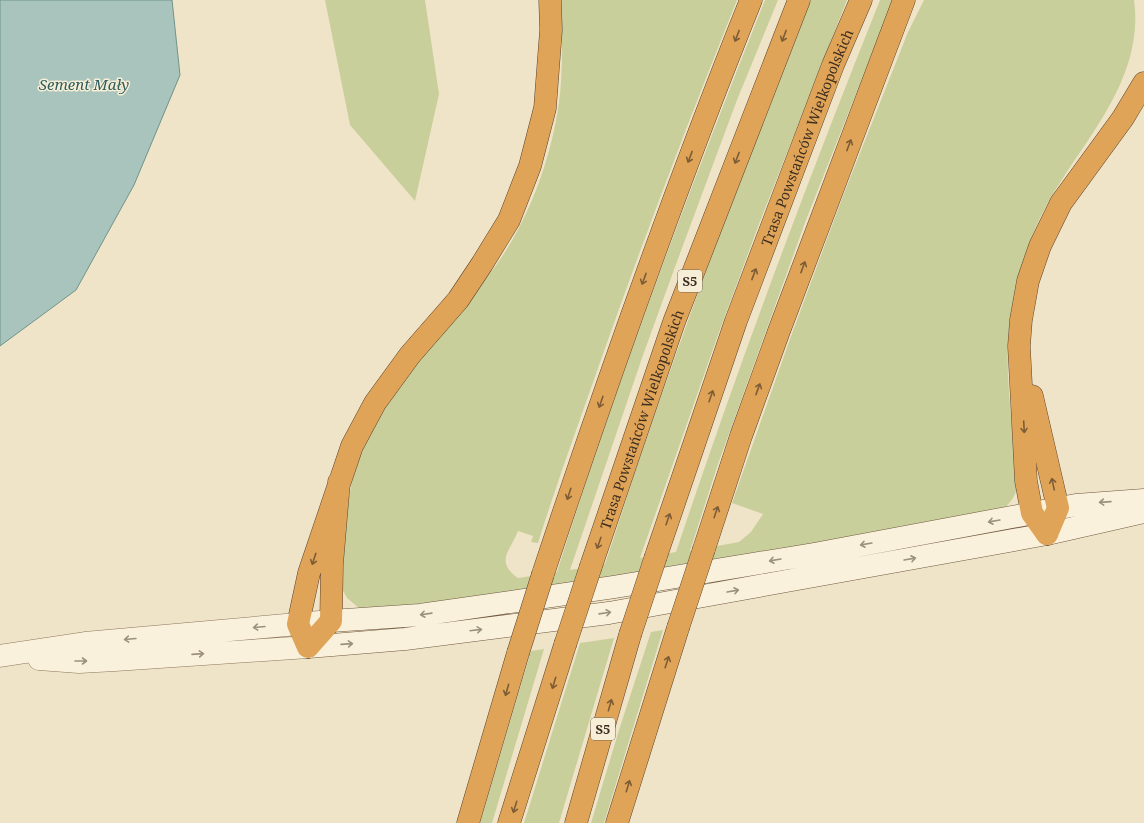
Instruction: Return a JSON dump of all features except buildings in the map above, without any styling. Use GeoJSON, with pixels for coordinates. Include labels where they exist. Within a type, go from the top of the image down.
{"type":"FeatureCollection","features":[{"type":"Feature","properties":{"kind":"highway"},"geometry":{"type":"LineString","coordinates":[[340,482],[332,564],[331,621],[308,647],[298,624],[309,573],[352,446],[375,402],[410,355],[458,300],[509,220],[530,166],[546,108],[551,30],[550,0]]}},
{"type":"Feature","properties":{"kind":"highway"},"geometry":{"type":"LineString","coordinates":[[468,823],[518,653],[581,457],[688,162],[751,0]]}},
{"type":"Feature","properties":{"kind":"highway","name":"Trasa Powstańców Wielkopolskich"},"geometry":{"type":"LineString","coordinates":[[510,823],[565,645],[674,322],[798,0]]}},
{"type":"Feature","properties":{"kind":"highway","name":"Trasa Powstańców Wielkopolskich"},"geometry":{"type":"LineString","coordinates":[[576,823],[630,635],[736,321],[833,65],[861,0]]}},
{"type":"Feature","properties":{"kind":"highway"},"geometry":{"type":"LineString","coordinates":[[617,823],[678,628],[741,436],[904,0]]}},
{"type":"Feature","properties":{"kind":"highway"},"geometry":{"type":"LineString","coordinates":[[893,30],[914,0]]}},
{"type":"Feature","properties":{"kind":"highway"},"geometry":{"type":"LineString","coordinates":[[1048,534],[1032,513],[1026,481],[1019,346],[1021,320],[1028,281],[1040,246],[1061,203],[1123,118],[1144,83]]}},
{"type":"Feature","properties":{"kind":"highway"},"geometry":{"type":"LineString","coordinates":[[1019,346],[1058,508],[1048,534]]}},
{"type":"Feature","properties":{"kind":"main road"},"geometry":{"type":"LineString","coordinates":[[0,656],[85,643],[331,621],[420,615],[614,587],[814,554],[1076,505],[1144,500]]}},
{"type":"Feature","properties":{"kind":"main road"},"geometry":{"type":"LineString","coordinates":[[0,656],[79,662],[405,639],[610,613],[1048,534],[1144,512]]}},
{"type":"Feature","properties":{"kind":"green space"},"geometry":{"type":"Polygon","coordinates":[[[325,0],[425,0],[439,94],[415,201],[350,125],[325,0]]]}},
{"type":"Feature","properties":{"kind":"green space"},"geometry":{"type":"Polygon","coordinates":[[[560,0],[737,0],[635,265],[538,543],[531,542],[533,536],[518,531],[506,555],[507,566],[518,578],[557,572],[580,499],[630,355],[682,212],[765,0],[778,0],[737,100],[675,267],[642,358],[570,570],[605,564],[637,466],[702,281],[744,168],[811,0],[847,0],[759,224],[718,335],[640,558],[676,552],[774,274],[880,0],[893,0],[806,220],[717,467],[690,551],[739,542],[751,532],[763,514],[732,503],[790,339],[843,196],[908,32],[924,0],[1134,0],[1135,26],[1132,50],[1125,74],[1089,140],[1061,181],[1043,211],[1025,255],[1012,304],[1008,347],[1008,367],[1010,406],[1018,483],[1013,498],[1002,510],[486,601],[359,608],[347,598],[341,587],[344,539],[350,490],[359,459],[370,433],[384,409],[416,363],[502,257],[515,236],[536,190],[551,142],[560,94],[562,47],[560,0]]]}},
{"type":"Feature","properties":{"kind":"green space"},"geometry":{"type":"Polygon","coordinates":[[[663,630],[604,823],[591,823],[651,632],[663,630]]]}},
{"type":"Feature","properties":{"kind":"green space"},"geometry":{"type":"Polygon","coordinates":[[[614,638],[559,823],[524,823],[580,643],[614,638]]]}},
{"type":"Feature","properties":{"kind":"green space"},"geometry":{"type":"Polygon","coordinates":[[[544,649],[492,823],[480,823],[531,651],[544,649]]]}},
{"type":"Feature","properties":{"kind":"water","name":"Sement Mały"},"geometry":{"type":"Polygon","coordinates":[[[0,0],[172,0],[180,75],[134,185],[76,290],[0,346],[0,0]]]}}]}
